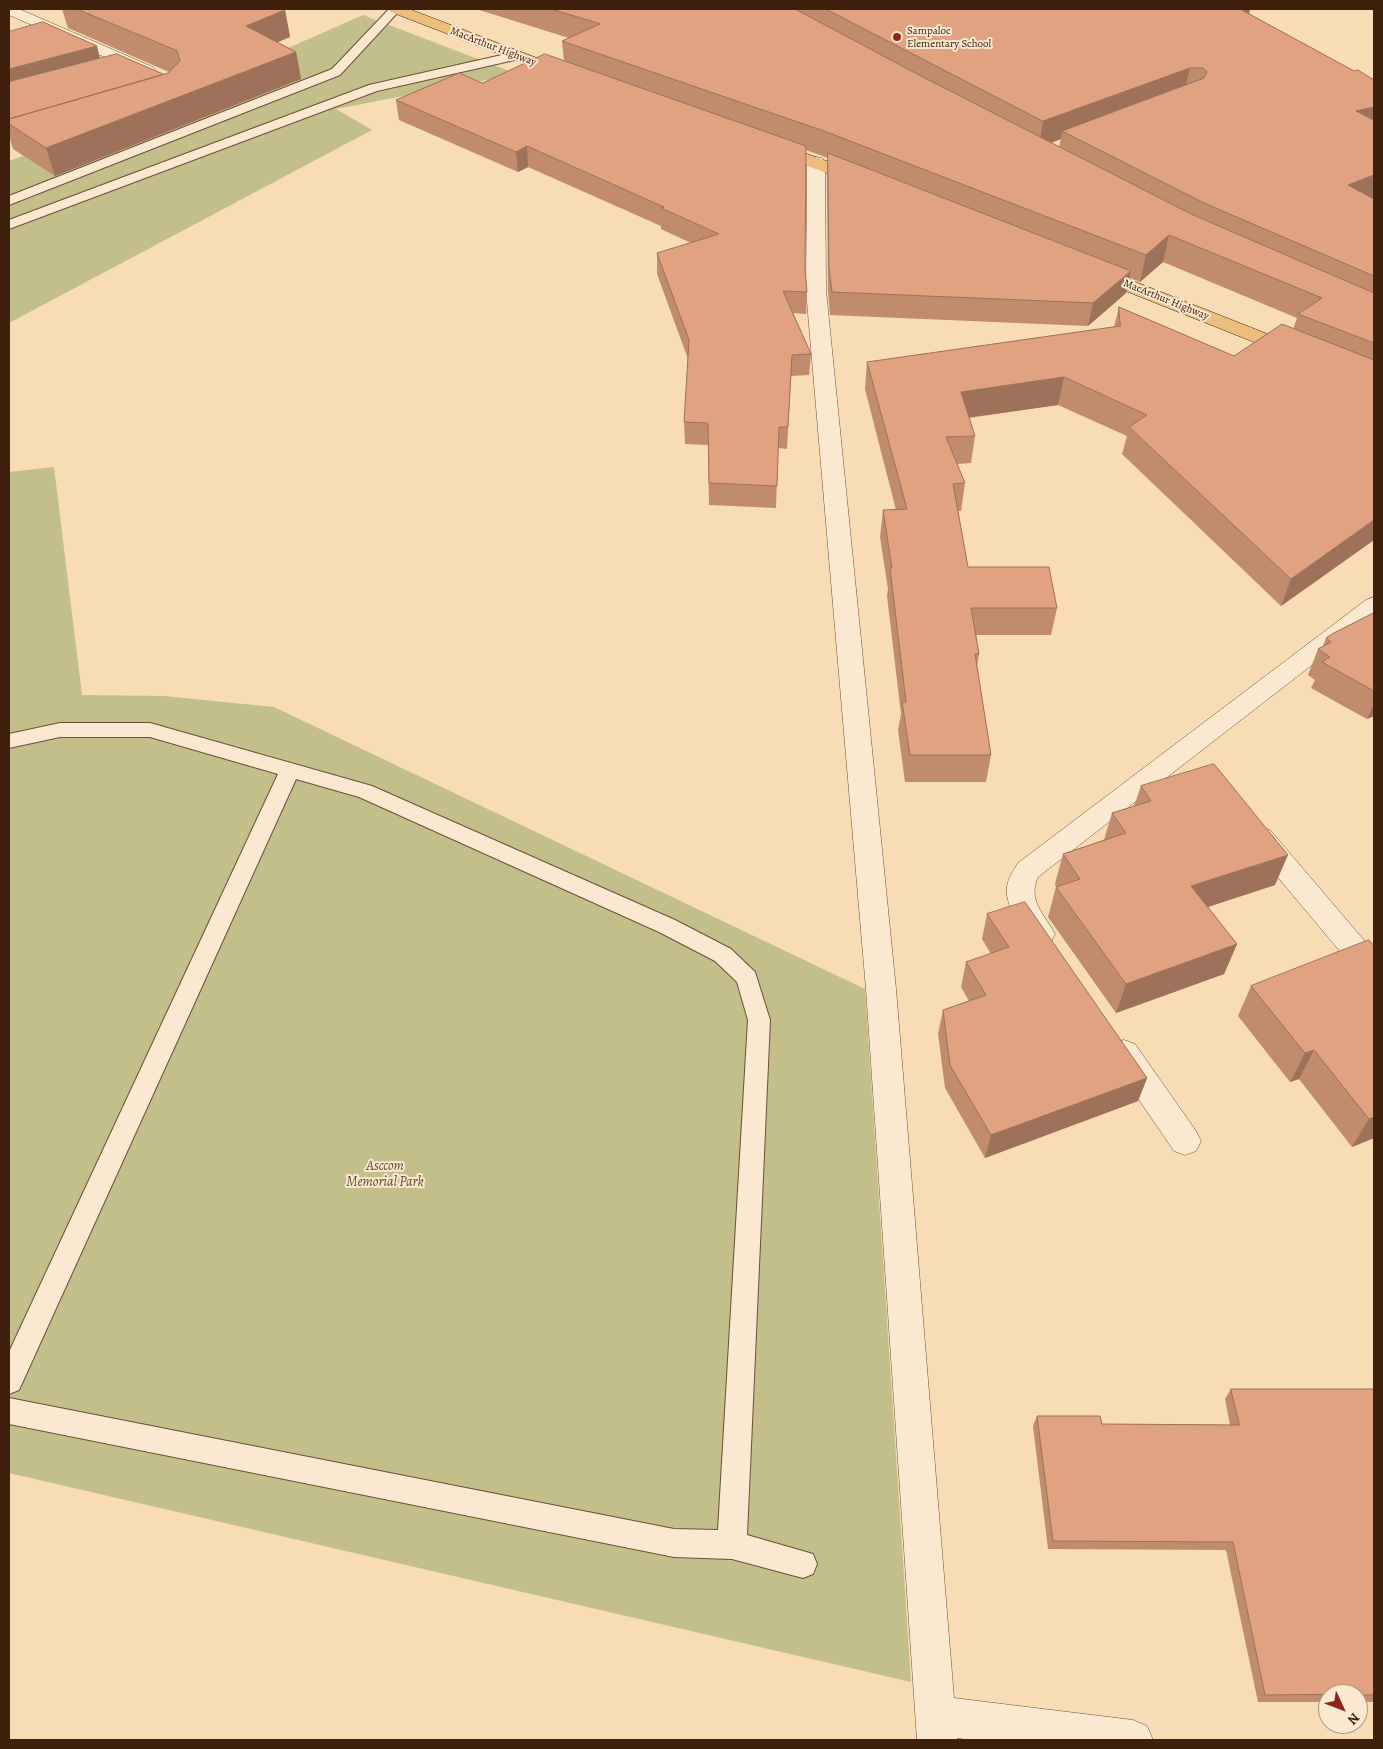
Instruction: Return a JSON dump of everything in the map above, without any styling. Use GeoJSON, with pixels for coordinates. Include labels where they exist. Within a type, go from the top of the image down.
{"type":"FeatureCollection","features":[{"type":"Feature","properties":{"kind":"highway","name":"MacArthur Highway"},"geometry":{"type":"LineString","coordinates":[[396,9],[514,56],[580,79]]}},
{"type":"Feature","properties":{"kind":"highway"},"geometry":{"type":"LineString","coordinates":[[759,142],[880,187]]}},
{"type":"Feature","properties":{"kind":"highway","name":"MacArthur Highway"},"geometry":{"type":"LineString","coordinates":[[1081,267],[1310,357]]}},
{"type":"Feature","properties":{"kind":"street"},"geometry":{"type":"LineString","coordinates":[[9,10],[161,76]]}},
{"type":"Feature","properties":{"kind":"street"},"geometry":{"type":"LineString","coordinates":[[24,33],[48,27]]}},
{"type":"Feature","properties":{"kind":"street"},"geometry":{"type":"LineString","coordinates":[[102,64],[120,59]]}},
{"type":"Feature","properties":{"kind":"street"},"geometry":{"type":"LineString","coordinates":[[816,162],[816,290],[881,989],[936,1728],[1133,1740]]}},
{"type":"Feature","properties":{"kind":"street"},"geometry":{"type":"LineString","coordinates":[[1054,952],[1026,911],[1019,894],[1020,881],[1028,870],[1192,758],[1374,605]]}},
{"type":"Feature","properties":{"kind":"street"},"geometry":{"type":"LineString","coordinates":[[1242,817],[1374,972]]}},
{"type":"Feature","properties":{"kind":"street"},"geometry":{"type":"LineString","coordinates":[[1111,1034],[1185,1140]]}},
{"type":"Feature","properties":{"kind":"lane"},"geometry":{"type":"LineString","coordinates":[[9,202],[336,72],[396,9]]}},
{"type":"Feature","properties":{"kind":"lane"},"geometry":{"type":"LineString","coordinates":[[9,225],[373,88],[514,56]]}},
{"type":"Feature","properties":{"kind":"lane"},"geometry":{"type":"LineString","coordinates":[[336,72],[373,88]]}},
{"type":"Feature","properties":{"kind":"lane"},"geometry":{"type":"LineString","coordinates":[[9,741],[60,730],[150,730],[365,791],[667,926],[723,954],[747,978],[759,1020],[732,1545]]}},
{"type":"Feature","properties":{"kind":"lane"},"geometry":{"type":"LineString","coordinates":[[9,1381],[290,769]]}},
{"type":"Feature","properties":{"kind":"lane"},"geometry":{"type":"LineString","coordinates":[[9,1411],[674,1543],[732,1545],[802,1564]]}},
{"type":"Feature","properties":{"kind":"green space"},"geometry":{"type":"Polygon","coordinates":[[[363,15],[517,74],[336,109],[372,130],[9,323],[9,161],[179,99],[195,89],[363,15]]]}},
{"type":"Feature","properties":{"kind":"green space","name":"Asccom Memorial Park"},"geometry":{"type":"Polygon","coordinates":[[[54,467],[82,695],[164,696],[274,707],[865,989],[911,1682],[9,1473],[9,472],[54,467]]]}},
{"type":"Feature","properties":{"kind":"building"},"geometry":{"type":"Polygon","coordinates":[[[77,9],[282,9],[285,10],[246,26],[296,52],[46,148],[9,124],[9,119],[168,73],[180,61],[177,51],[77,9]]]}},
{"type":"Feature","properties":{"kind":"building"},"geometry":{"type":"Polygon","coordinates":[[[551,9],[795,9],[919,75],[1191,214],[1374,293],[1374,343],[1298,314],[1322,298],[1169,235],[1146,255],[824,131],[562,41],[600,24],[551,9]]]}},
{"type":"Feature","properties":{"kind":"building"},"geometry":{"type":"Polygon","coordinates":[[[826,9],[1240,9],[1374,80],[1374,107],[1356,111],[1374,120],[1374,175],[1348,185],[1374,199],[1374,276],[1204,203],[1062,131],[1204,78],[1207,72],[1203,68],[1190,68],[1043,121],[826,9]]]}},
{"type":"Feature","properties":{"kind":"building"},"geometry":{"type":"Polygon","coordinates":[[[43,22],[97,46],[9,69],[9,32],[43,22]]]}},
{"type":"Feature","properties":{"kind":"building"},"geometry":{"type":"Polygon","coordinates":[[[117,54],[163,74],[9,119],[9,82],[117,54]]]}},
{"type":"Feature","properties":{"kind":"building"},"geometry":{"type":"Polygon","coordinates":[[[545,54],[806,146],[805,269],[807,292],[783,291],[811,354],[792,355],[788,427],[779,427],[777,486],[709,483],[708,423],[684,422],[689,340],[657,253],[719,234],[661,208],[664,207],[527,146],[516,152],[396,100],[459,73],[482,83],[545,54]]]}},
{"type":"Feature","properties":{"kind":"building"},"geometry":{"type":"Polygon","coordinates":[[[828,153],[1131,271],[1093,303],[832,292],[829,268],[828,153]]]}},
{"type":"Feature","properties":{"kind":"building"},"geometry":{"type":"Polygon","coordinates":[[[1119,307],[1234,356],[1282,324],[1374,360],[1374,520],[1291,579],[1129,427],[1147,415],[1064,377],[961,392],[975,436],[946,437],[965,483],[953,484],[968,567],[1049,567],[1057,608],[971,608],[979,654],[975,654],[991,755],[910,755],[902,702],[906,702],[890,568],[892,568],[883,510],[907,509],[867,362],[1120,326],[1119,307]]]}},
{"type":"Feature","properties":{"kind":"building"},"geometry":{"type":"Polygon","coordinates":[[[1374,613],[1374,691],[1322,662],[1330,657],[1318,649],[1331,642],[1326,638],[1332,634],[1374,613]]]}},
{"type":"Feature","properties":{"kind":"building"},"geometry":{"type":"Polygon","coordinates":[[[1214,764],[1288,855],[1191,886],[1237,944],[1126,984],[1056,887],[1080,879],[1063,854],[1126,833],[1112,813],[1151,801],[1141,786],[1214,764]]]}},
{"type":"Feature","properties":{"kind":"building"},"geometry":{"type":"Polygon","coordinates":[[[1025,902],[1147,1078],[991,1135],[950,1065],[943,1010],[986,995],[966,962],[1009,947],[987,914],[1025,902]]]}},
{"type":"Feature","properties":{"kind":"building"},"geometry":{"type":"Polygon","coordinates":[[[1369,940],[1374,946],[1374,1117],[1369,1119],[1314,1050],[1305,1053],[1251,986],[1369,940]]]}},
{"type":"Feature","properties":{"kind":"building"},"geometry":{"type":"Polygon","coordinates":[[[1231,1389],[1374,1389],[1374,1695],[1368,1695],[1368,1684],[1318,1684],[1318,1694],[1265,1695],[1233,1542],[1053,1541],[1037,1416],[1100,1416],[1102,1424],[1239,1425],[1231,1389]]]}},
{"type":"Feature","properties":{"kind":"place","name":"Sampaloc Elementary School"},"geometry":{"type":"Point","coordinates":[897,37]}}]}
